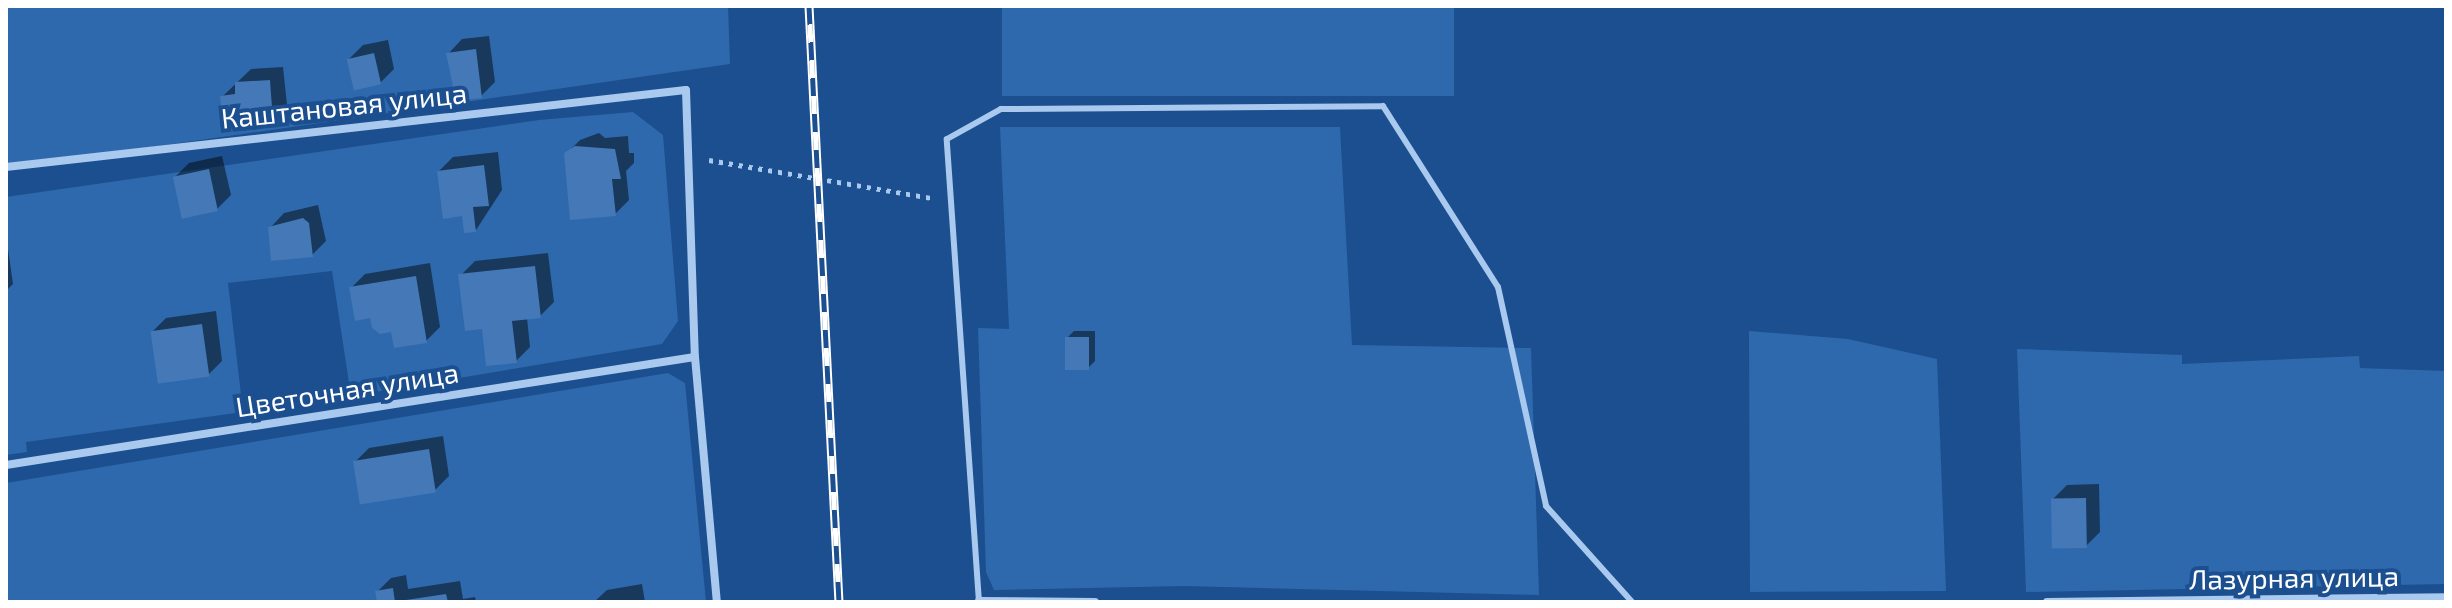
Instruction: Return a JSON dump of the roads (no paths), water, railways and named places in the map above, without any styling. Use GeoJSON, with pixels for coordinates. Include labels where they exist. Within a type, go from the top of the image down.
{"type":"FeatureCollection","features":[{"type":"Feature","properties":{"kind":"street","name":"Каштановая улица"},"geometry":{"type":"LineString","coordinates":[[6,167],[686,90],[695,357]]}},
{"type":"Feature","properties":{"kind":"street","name":"Цветочная улица"},"geometry":{"type":"LineString","coordinates":[[6,465],[695,357]]}},
{"type":"Feature","properties":{"kind":"street"},"geometry":{"type":"LineString","coordinates":[[695,357],[717,602]]}},
{"type":"Feature","properties":{"kind":"street","name":"Лазурная улица"},"geometry":{"type":"LineString","coordinates":[[2047,602],[2446,597]]}},
{"type":"Feature","properties":{"kind":"street"},"geometry":{"type":"LineString","coordinates":[[979,602],[1095,602]]}},
{"type":"Feature","properties":{"kind":"lane"},"geometry":{"type":"LineString","coordinates":[[979,602],[947,139],[1001,109],[1383,106],[1498,287],[1546,506],[1632,602]]}},
{"type":"Feature","properties":{"kind":"railway"},"geometry":{"type":"LineString","coordinates":[[809,6],[839,602]]}}]}
